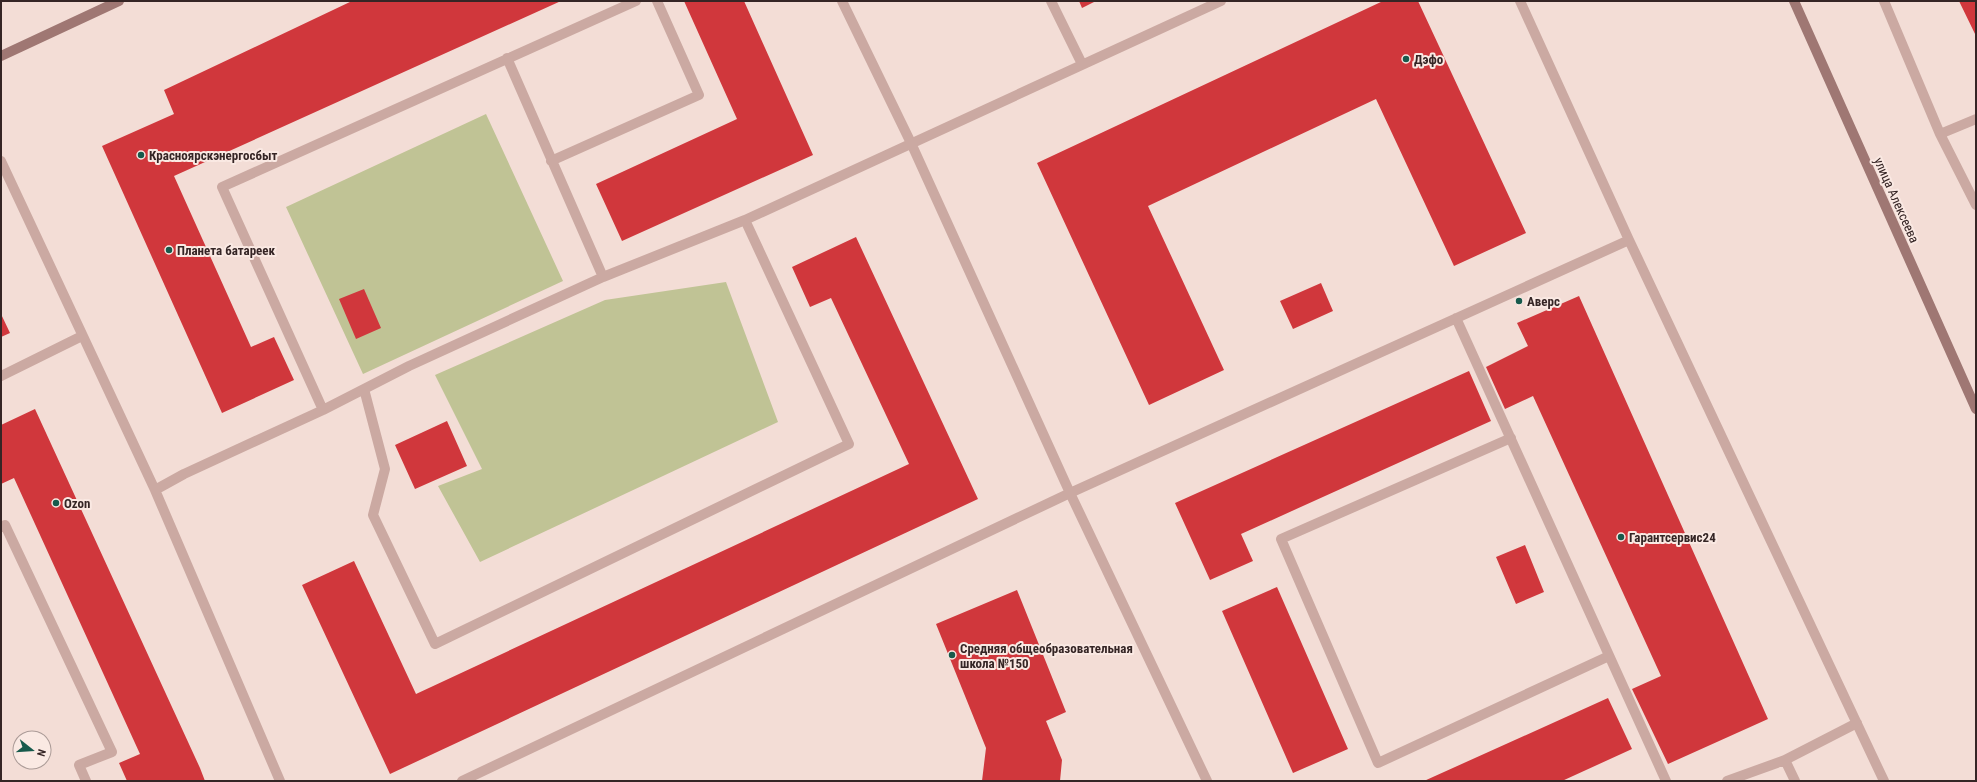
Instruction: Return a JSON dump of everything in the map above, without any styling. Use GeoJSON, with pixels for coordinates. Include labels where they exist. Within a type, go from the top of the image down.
{"type":"FeatureCollection","features":[{"type":"Feature","properties":{"kind":"street"},"geometry":{"type":"LineString","coordinates":[[1,56],[119,1]]}},
{"type":"Feature","properties":{"kind":"street","name":"улица Алексеева"},"geometry":{"type":"LineString","coordinates":[[1794,1],[1976,410]]}},
{"type":"Feature","properties":{"kind":"lane"},"geometry":{"type":"LineString","coordinates":[[323,410],[222,187],[636,1]]}},
{"type":"Feature","properties":{"kind":"lane"},"geometry":{"type":"LineString","coordinates":[[551,161],[699,95],[657,1]]}},
{"type":"Feature","properties":{"kind":"lane"},"geometry":{"type":"LineString","coordinates":[[842,1],[912,143],[1070,493],[1207,781]]}},
{"type":"Feature","properties":{"kind":"lane"},"geometry":{"type":"LineString","coordinates":[[1051,1],[1082,64]]}},
{"type":"Feature","properties":{"kind":"lane"},"geometry":{"type":"LineString","coordinates":[[155,490],[184,474],[323,410],[409,366],[603,277],[745,220],[1221,1]]}},
{"type":"Feature","properties":{"kind":"lane"},"geometry":{"type":"LineString","coordinates":[[1520,1],[1629,240],[1884,781]]}},
{"type":"Feature","properties":{"kind":"lane"},"geometry":{"type":"LineString","coordinates":[[1884,1],[1940,134],[1976,205]]}},
{"type":"Feature","properties":{"kind":"lane"},"geometry":{"type":"LineString","coordinates":[[507,58],[603,277]]}},
{"type":"Feature","properties":{"kind":"lane"},"geometry":{"type":"LineString","coordinates":[[1940,134],[1976,119]]}},
{"type":"Feature","properties":{"kind":"lane"},"geometry":{"type":"LineString","coordinates":[[1,161],[155,490],[280,781]]}},
{"type":"Feature","properties":{"kind":"lane"},"geometry":{"type":"LineString","coordinates":[[364,389],[385,469],[373,515],[435,644],[849,444],[745,220]]}},
{"type":"Feature","properties":{"kind":"lane"},"geometry":{"type":"LineString","coordinates":[[462,781],[1070,493],[1629,240]]}},
{"type":"Feature","properties":{"kind":"lane"},"geometry":{"type":"LineString","coordinates":[[1456,318],[1666,781]]}},
{"type":"Feature","properties":{"kind":"lane"},"geometry":{"type":"LineString","coordinates":[[1,376],[82,336]]}},
{"type":"Feature","properties":{"kind":"lane"},"geometry":{"type":"LineString","coordinates":[[1511,438],[1281,539],[1378,763],[1609,656]]}},
{"type":"Feature","properties":{"kind":"lane"},"geometry":{"type":"LineString","coordinates":[[1,527],[6,525],[112,752],[79,765],[86,781]]}},
{"type":"Feature","properties":{"kind":"lane"},"geometry":{"type":"LineString","coordinates":[[1727,781],[1785,760],[1857,723]]}},
{"type":"Feature","properties":{"kind":"lane"},"geometry":{"type":"LineString","coordinates":[[1785,760],[1795,781]]}},
{"type":"Feature","properties":{"kind":"green space"},"geometry":{"type":"Polygon","coordinates":[[[486,114],[563,281],[363,374],[286,207],[486,114]]]}},
{"type":"Feature","properties":{"kind":"green space"},"geometry":{"type":"Polygon","coordinates":[[[726,282],[778,422],[480,562],[438,486],[482,469],[435,375],[605,300],[726,282]]]}},
{"type":"Feature","properties":{"kind":"building"},"geometry":{"type":"Polygon","coordinates":[[[352,1],[561,1],[174,176],[251,347],[274,337],[294,380],[222,413],[102,146],[174,114],[164,90],[352,1]]]}},
{"type":"Feature","properties":{"kind":"building"},"geometry":{"type":"Polygon","coordinates":[[[684,1],[744,1],[813,155],[622,241],[596,184],[737,119],[684,1]]]}},
{"type":"Feature","properties":{"kind":"building"},"geometry":{"type":"Polygon","coordinates":[[[1079,1],[1096,1],[1082,8],[1079,1]]]}},
{"type":"Feature","properties":{"kind":"building"},"geometry":{"type":"Polygon","coordinates":[[[1383,1],[1418,1],[1526,233],[1454,266],[1376,99],[1148,206],[1224,370],[1149,405],[1037,163],[1383,1]]]}},
{"type":"Feature","properties":{"kind":"building"},"geometry":{"type":"Polygon","coordinates":[[[1959,1],[1976,1],[1976,36],[1959,1]]]}},
{"type":"Feature","properties":{"kind":"building"},"geometry":{"type":"Polygon","coordinates":[[[856,237],[978,499],[390,774],[302,585],[354,561],[416,694],[909,464],[831,298],[810,307],[792,267],[856,237]]]}},
{"type":"Feature","properties":{"kind":"building"},"geometry":{"type":"Polygon","coordinates":[[[1321,283],[1333,311],[1293,329],[1280,301],[1321,283]]]}},
{"type":"Feature","properties":{"kind":"building"},"geometry":{"type":"Polygon","coordinates":[[[364,289],[381,328],[356,339],[339,299],[364,289]]]}},
{"type":"Feature","properties":{"kind":"building"},"geometry":{"type":"Polygon","coordinates":[[[1579,296],[1768,719],[1668,764],[1632,689],[1661,676],[1533,396],[1505,409],[1486,367],[1528,346],[1517,323],[1579,296]]]}},
{"type":"Feature","properties":{"kind":"building"},"geometry":{"type":"Polygon","coordinates":[[[1,314],[10,333],[1,337],[1,314]]]}},
{"type":"Feature","properties":{"kind":"building"},"geometry":{"type":"Polygon","coordinates":[[[1469,371],[1491,421],[1241,534],[1253,561],[1210,580],[1175,503],[1469,371]]]}},
{"type":"Feature","properties":{"kind":"building"},"geometry":{"type":"Polygon","coordinates":[[[35,409],[205,781],[127,781],[119,763],[140,754],[14,478],[1,484],[1,425],[35,409]]]}},
{"type":"Feature","properties":{"kind":"building"},"geometry":{"type":"Polygon","coordinates":[[[447,421],[467,466],[415,489],[395,445],[447,421]]]}},
{"type":"Feature","properties":{"kind":"building"},"geometry":{"type":"Polygon","coordinates":[[[1525,545],[1544,592],[1516,604],[1496,557],[1525,545]]]}},
{"type":"Feature","properties":{"kind":"building"},"geometry":{"type":"Polygon","coordinates":[[[1277,587],[1348,749],[1293,773],[1222,611],[1277,587]]]}},
{"type":"Feature","properties":{"kind":"building"},"geometry":{"type":"Polygon","coordinates":[[[1017,590],[1066,712],[1046,721],[1062,760],[1060,781],[982,781],[986,748],[936,624],[1017,590]]]}},
{"type":"Feature","properties":{"kind":"building"},"geometry":{"type":"Polygon","coordinates":[[[1608,698],[1632,749],[1562,781],[1424,781],[1608,698]]]}},
{"type":"Feature","properties":{"kind":"place","name":"Дэфо"},"geometry":{"type":"Point","coordinates":[1406,59]}},
{"type":"Feature","properties":{"kind":"place","name":"Красноярскэнергосбыт"},"geometry":{"type":"Point","coordinates":[141,155]}},
{"type":"Feature","properties":{"kind":"place","name":"Планета батареек"},"geometry":{"type":"Point","coordinates":[169,250]}},
{"type":"Feature","properties":{"kind":"place","name":"Аверс"},"geometry":{"type":"Point","coordinates":[1519,301]}},
{"type":"Feature","properties":{"kind":"place","name":"Ozon"},"geometry":{"type":"Point","coordinates":[56,503]}},
{"type":"Feature","properties":{"kind":"place","name":"Гарантсервис24"},"geometry":{"type":"Point","coordinates":[1621,537]}},
{"type":"Feature","properties":{"kind":"place","name":"Средняя общеобразовательная школа №150"},"geometry":{"type":"Point","coordinates":[952,655]}}]}
